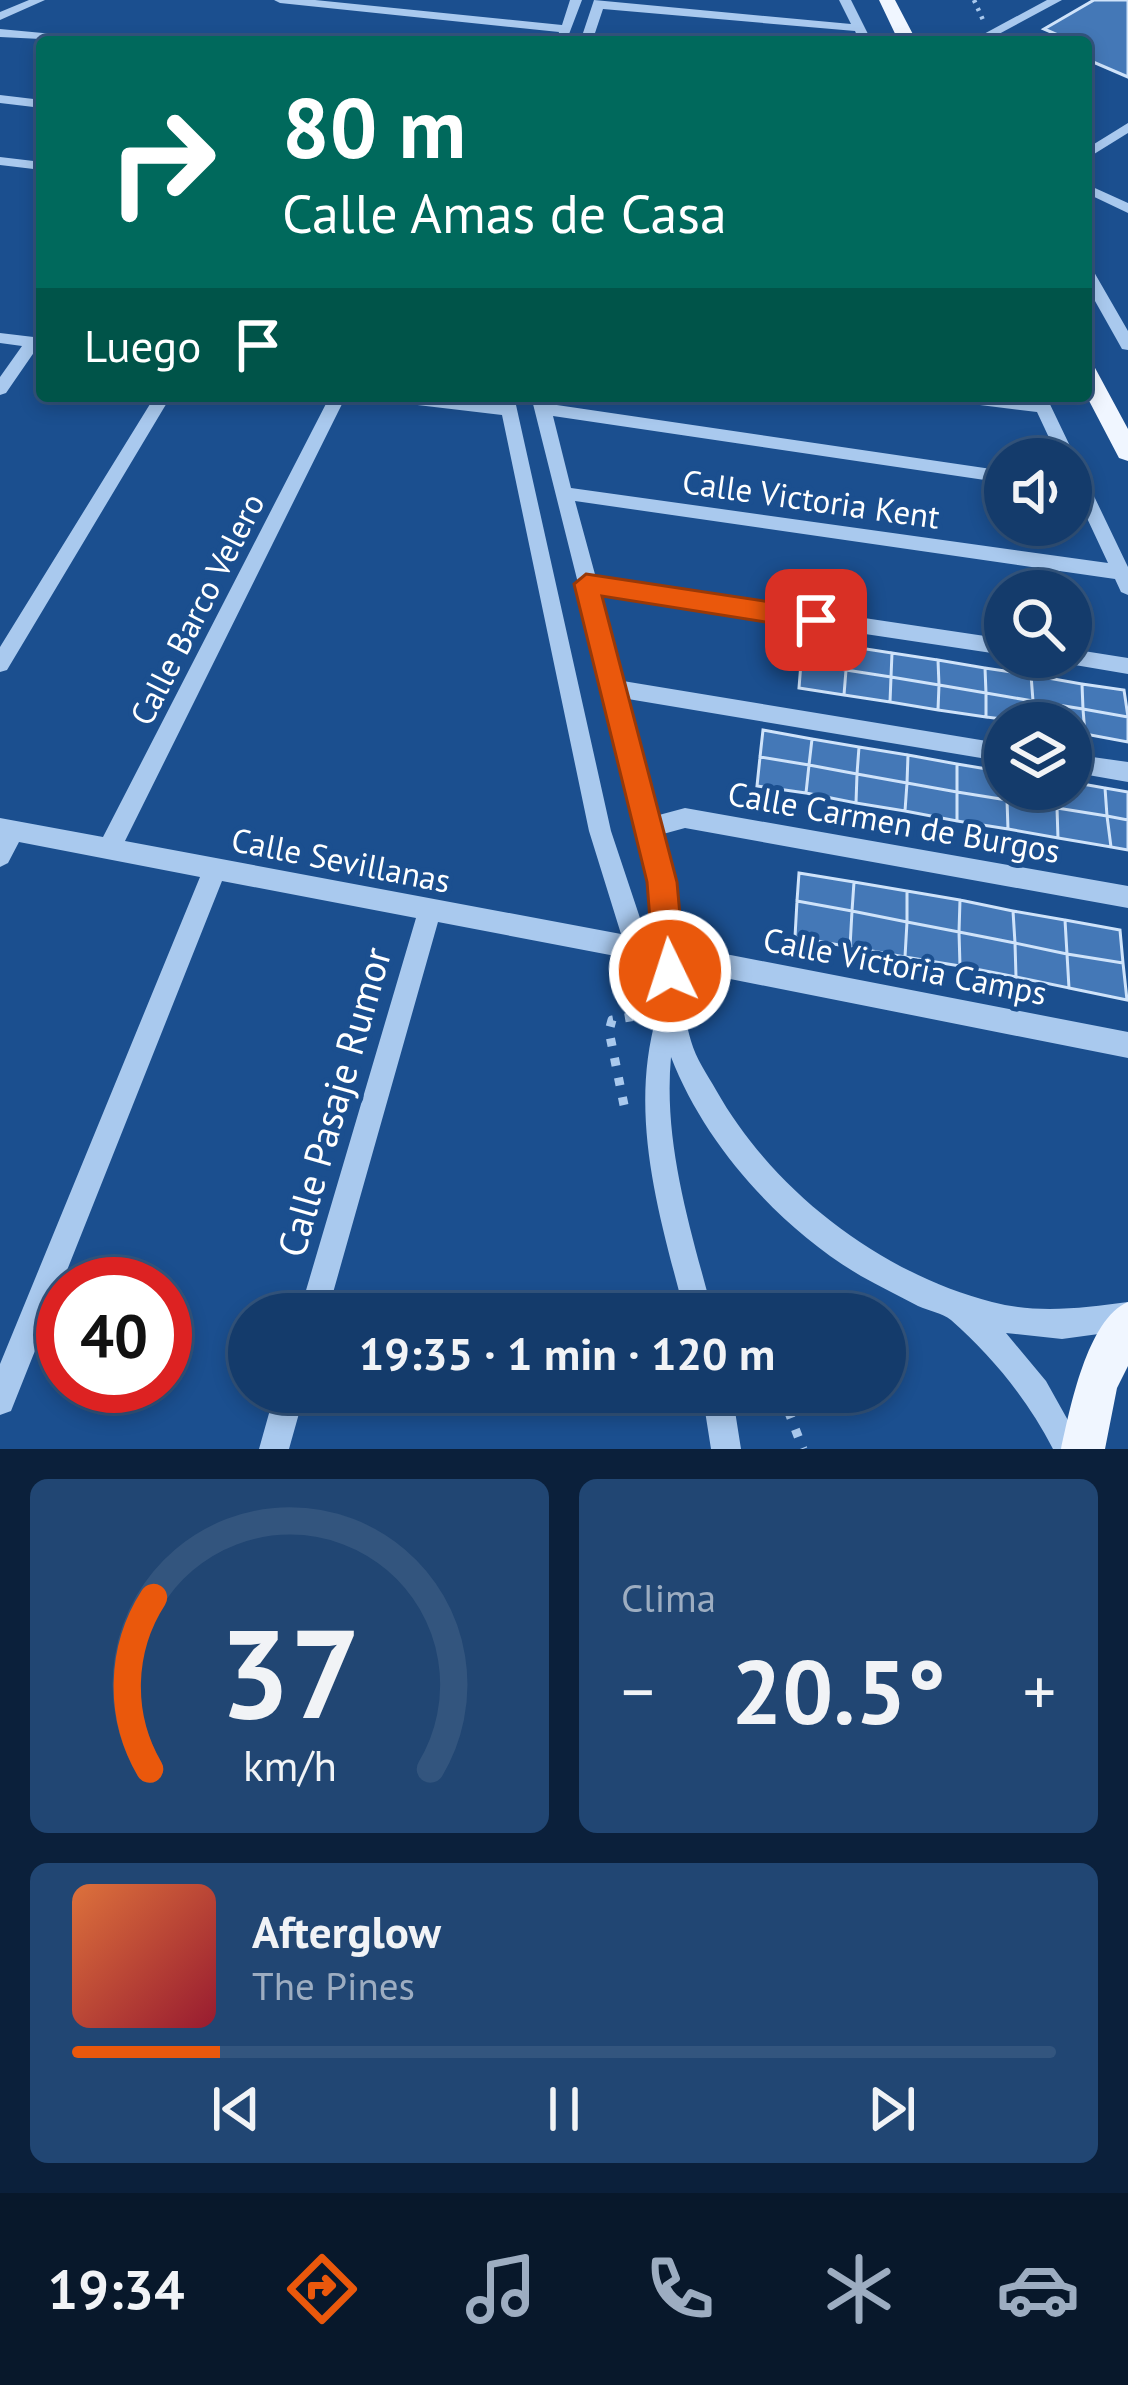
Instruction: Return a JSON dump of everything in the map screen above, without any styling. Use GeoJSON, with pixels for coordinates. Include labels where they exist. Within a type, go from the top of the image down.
{"type":"FeatureCollection","features":[{"type":"Feature","properties":{"kind":"main road"},"geometry":{"type":"LineString","coordinates":[[886,0],[904,36]]}},
{"type":"Feature","properties":{"kind":"main road"},"geometry":{"type":"LineString","coordinates":[[1092,383],[1128,452]]}},
{"type":"Feature","properties":{"kind":"main road"},"geometry":{"type":"LineString","coordinates":[[1083,1449],[1097,1383],[1128,1320]]}},
{"type":"Feature","properties":{"kind":"street"},"geometry":{"type":"LineString","coordinates":[[0,16],[39,0]]}},
{"type":"Feature","properties":{"kind":"street"},"geometry":{"type":"LineString","coordinates":[[280,0],[564,35],[576,0]]}},
{"type":"Feature","properties":{"kind":"street"},"geometry":{"type":"LineString","coordinates":[[845,0],[862,35]]}},
{"type":"Feature","properties":{"kind":"street"},"geometry":{"type":"LineString","coordinates":[[987,36],[1056,0]]}},
{"type":"Feature","properties":{"kind":"street"},"geometry":{"type":"LineString","coordinates":[[588,36],[599,3],[862,35]]}},
{"type":"Feature","properties":{"kind":"street"},"geometry":{"type":"LineString","coordinates":[[0,33],[36,36]]}},
{"type":"Feature","properties":{"kind":"street"},"geometry":{"type":"LineString","coordinates":[[0,99],[36,103]]}},
{"type":"Feature","properties":{"kind":"street"},"geometry":{"type":"LineString","coordinates":[[1092,151],[1128,127]]}},
{"type":"Feature","properties":{"kind":"street"},"geometry":{"type":"LineString","coordinates":[[0,161],[36,165]]}},
{"type":"Feature","properties":{"kind":"street"},"geometry":{"type":"LineString","coordinates":[[1092,191],[1128,209]]}},
{"type":"Feature","properties":{"kind":"street"},"geometry":{"type":"LineString","coordinates":[[1092,282],[1128,345]]}},
{"type":"Feature","properties":{"kind":"street"},"geometry":{"type":"LineString","coordinates":[[0,338],[36,343]]}},
{"type":"Feature","properties":{"kind":"street"},"geometry":{"type":"LineString","coordinates":[[0,389],[36,345]]}},
{"type":"Feature","properties":{"kind":"street"},"geometry":{"type":"LineString","coordinates":[[0,664],[159,402]]}},
{"type":"Feature","properties":{"kind":"street","name":"Calle Barco Velero"},"geometry":{"type":"LineString","coordinates":[[109,849],[335,402]]}},
{"type":"Feature","properties":{"kind":"street"},"geometry":{"type":"LineString","coordinates":[[541,402],[650,828],[662,882],[670,1010],[676,1037],[697,1082],[745,1154],[775,1189],[869,1266],[956,1306],[1018,1321],[1128,1320]]}},
{"type":"Feature","properties":{"kind":"street","name":"Calle Victoria Kent"},"geometry":{"type":"LineString","coordinates":[[541,402],[984,474]]}},
{"type":"Feature","properties":{"kind":"street"},"geometry":{"type":"LineString","coordinates":[[1040,402],[1058,438]]}},
{"type":"Feature","properties":{"kind":"street"},"geometry":{"type":"LineString","coordinates":[[507,403],[599,831],[637,946],[670,1010],[658,1040],[654,1077],[658,1128],[695,1293]]}},
{"type":"Feature","properties":{"kind":"street","name":"Calle Victoria Kent"},"geometry":{"type":"LineString","coordinates":[[563,493],[1125,579]]}},
{"type":"Feature","properties":{"kind":"street"},"geometry":{"type":"LineString","coordinates":[[1092,517],[1125,579]]}},
{"type":"Feature","properties":{"kind":"street"},"geometry":{"type":"LineString","coordinates":[[586,584],[984,644]]}},
{"type":"Feature","properties":{"kind":"street"},"geometry":{"type":"LineString","coordinates":[[1092,660],[1128,665]]}},
{"type":"Feature","properties":{"kind":"street"},"geometry":{"type":"LineString","coordinates":[[615,688],[984,749]]}},
{"type":"Feature","properties":{"kind":"street"},"geometry":{"type":"LineString","coordinates":[[1092,766],[1128,772]]}},
{"type":"Feature","properties":{"kind":"street","name":"Calle Carmen de Burgos"},"geometry":{"type":"LineString","coordinates":[[650,828],[685,818],[1128,897]]}},
{"type":"Feature","properties":{"kind":"street"},"geometry":{"type":"LineString","coordinates":[[0,856],[7,829]]}},
{"type":"Feature","properties":{"kind":"street","name":"Calle Sevillanas"},"geometry":{"type":"LineString","coordinates":[[7,829],[429,912],[669,953]]}},
{"type":"Feature","properties":{"kind":"street"},"geometry":{"type":"LineString","coordinates":[[0,1400],[215,869]]}},
{"type":"Feature","properties":{"kind":"street","name":"Calle Pasaje Rumor"},"geometry":{"type":"LineString","coordinates":[[319,1293],[429,912]]}},
{"type":"Feature","properties":{"kind":"street","name":"Calle Victoria Camps"},"geometry":{"type":"LineString","coordinates":[[669,953],[1128,1045]]}},
{"type":"Feature","properties":{"kind":"street"},"geometry":{"type":"LineString","coordinates":[[956,1306],[1001,1346],[1049,1412],[1069,1449]]}},
{"type":"Feature","properties":{"kind":"street"},"geometry":{"type":"LineString","coordinates":[[274,1449],[284,1413]]}},
{"type":"Feature","properties":{"kind":"street"},"geometry":{"type":"LineString","coordinates":[[720,1413],[726,1449]]}},
{"type":"Feature","properties":{"kind":"path"},"geometry":{"type":"LineString","coordinates":[[789,1413],[803,1449]]}},
{"type":"Feature","properties":{"kind":"building"},"geometry":{"type":"Polygon","coordinates":[[[1094,0],[1128,0],[1128,77],[1092,62],[1092,36],[1056,36],[1044,29],[1094,0]]]}},
{"type":"Feature","properties":{"kind":"building"},"geometry":{"type":"Polygon","coordinates":[[[802,638],[847,646],[846,670],[801,663],[802,638]]]}},
{"type":"Feature","properties":{"kind":"building"},"geometry":{"type":"Polygon","coordinates":[[[847,646],[892,653],[891,677],[846,670],[847,646]]]}},
{"type":"Feature","properties":{"kind":"building"},"geometry":{"type":"Polygon","coordinates":[[[892,653],[938,660],[939,685],[891,677],[892,653]]]}},
{"type":"Feature","properties":{"kind":"building"},"geometry":{"type":"Polygon","coordinates":[[[938,660],[984,668],[986,693],[939,685],[938,660]]]}},
{"type":"Feature","properties":{"kind":"building"},"geometry":{"type":"Polygon","coordinates":[[[801,663],[846,670],[844,695],[799,688],[801,663]]]}},
{"type":"Feature","properties":{"kind":"building"},"geometry":{"type":"Polygon","coordinates":[[[846,670],[891,677],[890,702],[844,695],[846,670]]]}},
{"type":"Feature","properties":{"kind":"building"},"geometry":{"type":"Polygon","coordinates":[[[891,677],[939,685],[938,710],[890,702],[891,677]]]}},
{"type":"Feature","properties":{"kind":"building"},"geometry":{"type":"Polygon","coordinates":[[[985,678],[1031,678],[1033,701],[986,693],[985,678]]]}},
{"type":"Feature","properties":{"kind":"building"},"geometry":{"type":"Polygon","coordinates":[[[1031,678],[1082,684],[1083,702],[1033,701],[1031,678]]]}},
{"type":"Feature","properties":{"kind":"building"},"geometry":{"type":"Polygon","coordinates":[[[1082,684],[1124,690],[1128,717],[1092,711],[1092,702],[1083,702],[1082,684]]]}},
{"type":"Feature","properties":{"kind":"building"},"geometry":{"type":"Polygon","coordinates":[[[939,685],[986,693],[984,717],[938,710],[939,685]]]}},
{"type":"Feature","properties":{"kind":"building"},"geometry":{"type":"Polygon","coordinates":[[[986,693],[1033,702],[986,702],[986,693]]]}},
{"type":"Feature","properties":{"kind":"building"},"geometry":{"type":"Polygon","coordinates":[[[1092,711],[1128,717],[1128,742],[1092,735],[1092,711]]]}},
{"type":"Feature","properties":{"kind":"building"},"geometry":{"type":"Polygon","coordinates":[[[763,730],[812,739],[809,765],[760,757],[763,730]]]}},
{"type":"Feature","properties":{"kind":"building"},"geometry":{"type":"Polygon","coordinates":[[[812,739],[859,747],[857,774],[809,765],[812,739]]]}},
{"type":"Feature","properties":{"kind":"building"},"geometry":{"type":"Polygon","coordinates":[[[859,747],[908,755],[907,783],[857,774],[859,747]]]}},
{"type":"Feature","properties":{"kind":"building"},"geometry":{"type":"Polygon","coordinates":[[[908,755],[957,764],[957,792],[907,783],[908,755]]]}},
{"type":"Feature","properties":{"kind":"building"},"geometry":{"type":"Polygon","coordinates":[[[760,757],[809,765],[806,793],[757,786],[760,757]]]}},
{"type":"Feature","properties":{"kind":"building"},"geometry":{"type":"Polygon","coordinates":[[[957,764],[984,768],[984,796],[957,792],[957,764]]]}},
{"type":"Feature","properties":{"kind":"building"},"geometry":{"type":"Polygon","coordinates":[[[809,765],[857,774],[856,803],[806,793],[809,765]]]}},
{"type":"Feature","properties":{"kind":"building"},"geometry":{"type":"Polygon","coordinates":[[[857,774],[907,783],[905,811],[856,803],[857,774]]]}},
{"type":"Feature","properties":{"kind":"building"},"geometry":{"type":"Polygon","coordinates":[[[907,783],[957,792],[957,821],[905,811],[907,783]]]}},
{"type":"Feature","properties":{"kind":"building"},"geometry":{"type":"Polygon","coordinates":[[[1092,786],[1105,788],[1107,816],[1070,810],[1092,810],[1092,786]]]}},
{"type":"Feature","properties":{"kind":"building"},"geometry":{"type":"Polygon","coordinates":[[[1105,788],[1128,792],[1128,820],[1107,816],[1105,788]]]}},
{"type":"Feature","properties":{"kind":"building"},"geometry":{"type":"Polygon","coordinates":[[[957,792],[984,796],[984,810],[1007,810],[1008,829],[957,821],[957,792]]]}},
{"type":"Feature","properties":{"kind":"building"},"geometry":{"type":"Polygon","coordinates":[[[1007,810],[1057,810],[1058,838],[1008,829],[1007,810]]]}},
{"type":"Feature","properties":{"kind":"building"},"geometry":{"type":"Polygon","coordinates":[[[1057,810],[1107,816],[1111,847],[1058,838],[1057,810]]]}},
{"type":"Feature","properties":{"kind":"building"},"geometry":{"type":"Polygon","coordinates":[[[1107,816],[1128,820],[1128,850],[1111,847],[1107,816]]]}},
{"type":"Feature","properties":{"kind":"building"},"geometry":{"type":"Polygon","coordinates":[[[799,873],[854,882],[852,911],[797,901],[799,873]]]}},
{"type":"Feature","properties":{"kind":"building"},"geometry":{"type":"Polygon","coordinates":[[[854,882],[907,891],[907,922],[852,911],[854,882]]]}},
{"type":"Feature","properties":{"kind":"building"},"geometry":{"type":"Polygon","coordinates":[[[907,891],[960,900],[959,932],[907,922],[907,891]]]}},
{"type":"Feature","properties":{"kind":"building"},"geometry":{"type":"Polygon","coordinates":[[[960,900],[1013,911],[1015,943],[959,932],[960,900]]]}},
{"type":"Feature","properties":{"kind":"building"},"geometry":{"type":"Polygon","coordinates":[[[797,901],[852,911],[850,947],[795,937],[797,901]]]}},
{"type":"Feature","properties":{"kind":"building"},"geometry":{"type":"Polygon","coordinates":[[[852,911],[907,922],[905,957],[850,947],[852,911]]]}},
{"type":"Feature","properties":{"kind":"building"},"geometry":{"type":"Polygon","coordinates":[[[1013,911],[1065,920],[1067,954],[1015,943],[1013,911]]]}},
{"type":"Feature","properties":{"kind":"building"},"geometry":{"type":"Polygon","coordinates":[[[1065,920],[1120,930],[1123,963],[1067,954],[1065,920]]]}},
{"type":"Feature","properties":{"kind":"building"},"geometry":{"type":"Polygon","coordinates":[[[907,922],[959,932],[960,966],[905,957],[907,922]]]}},
{"type":"Feature","properties":{"kind":"building"},"geometry":{"type":"Polygon","coordinates":[[[959,932],[1015,943],[1016,977],[960,966],[959,932]]]}},
{"type":"Feature","properties":{"kind":"building"},"geometry":{"type":"Polygon","coordinates":[[[1015,943],[1067,954],[1069,988],[1016,977],[1015,943]]]}},
{"type":"Feature","properties":{"kind":"building"},"geometry":{"type":"Polygon","coordinates":[[[1067,954],[1123,963],[1127,1000],[1069,988],[1067,954]]]}},
{"type":"Feature","properties":{"kind":"route"},"geometry":{"type":"LineString","coordinates":[[670,971],[662,882],[586,584],[816,620]]}}]}
